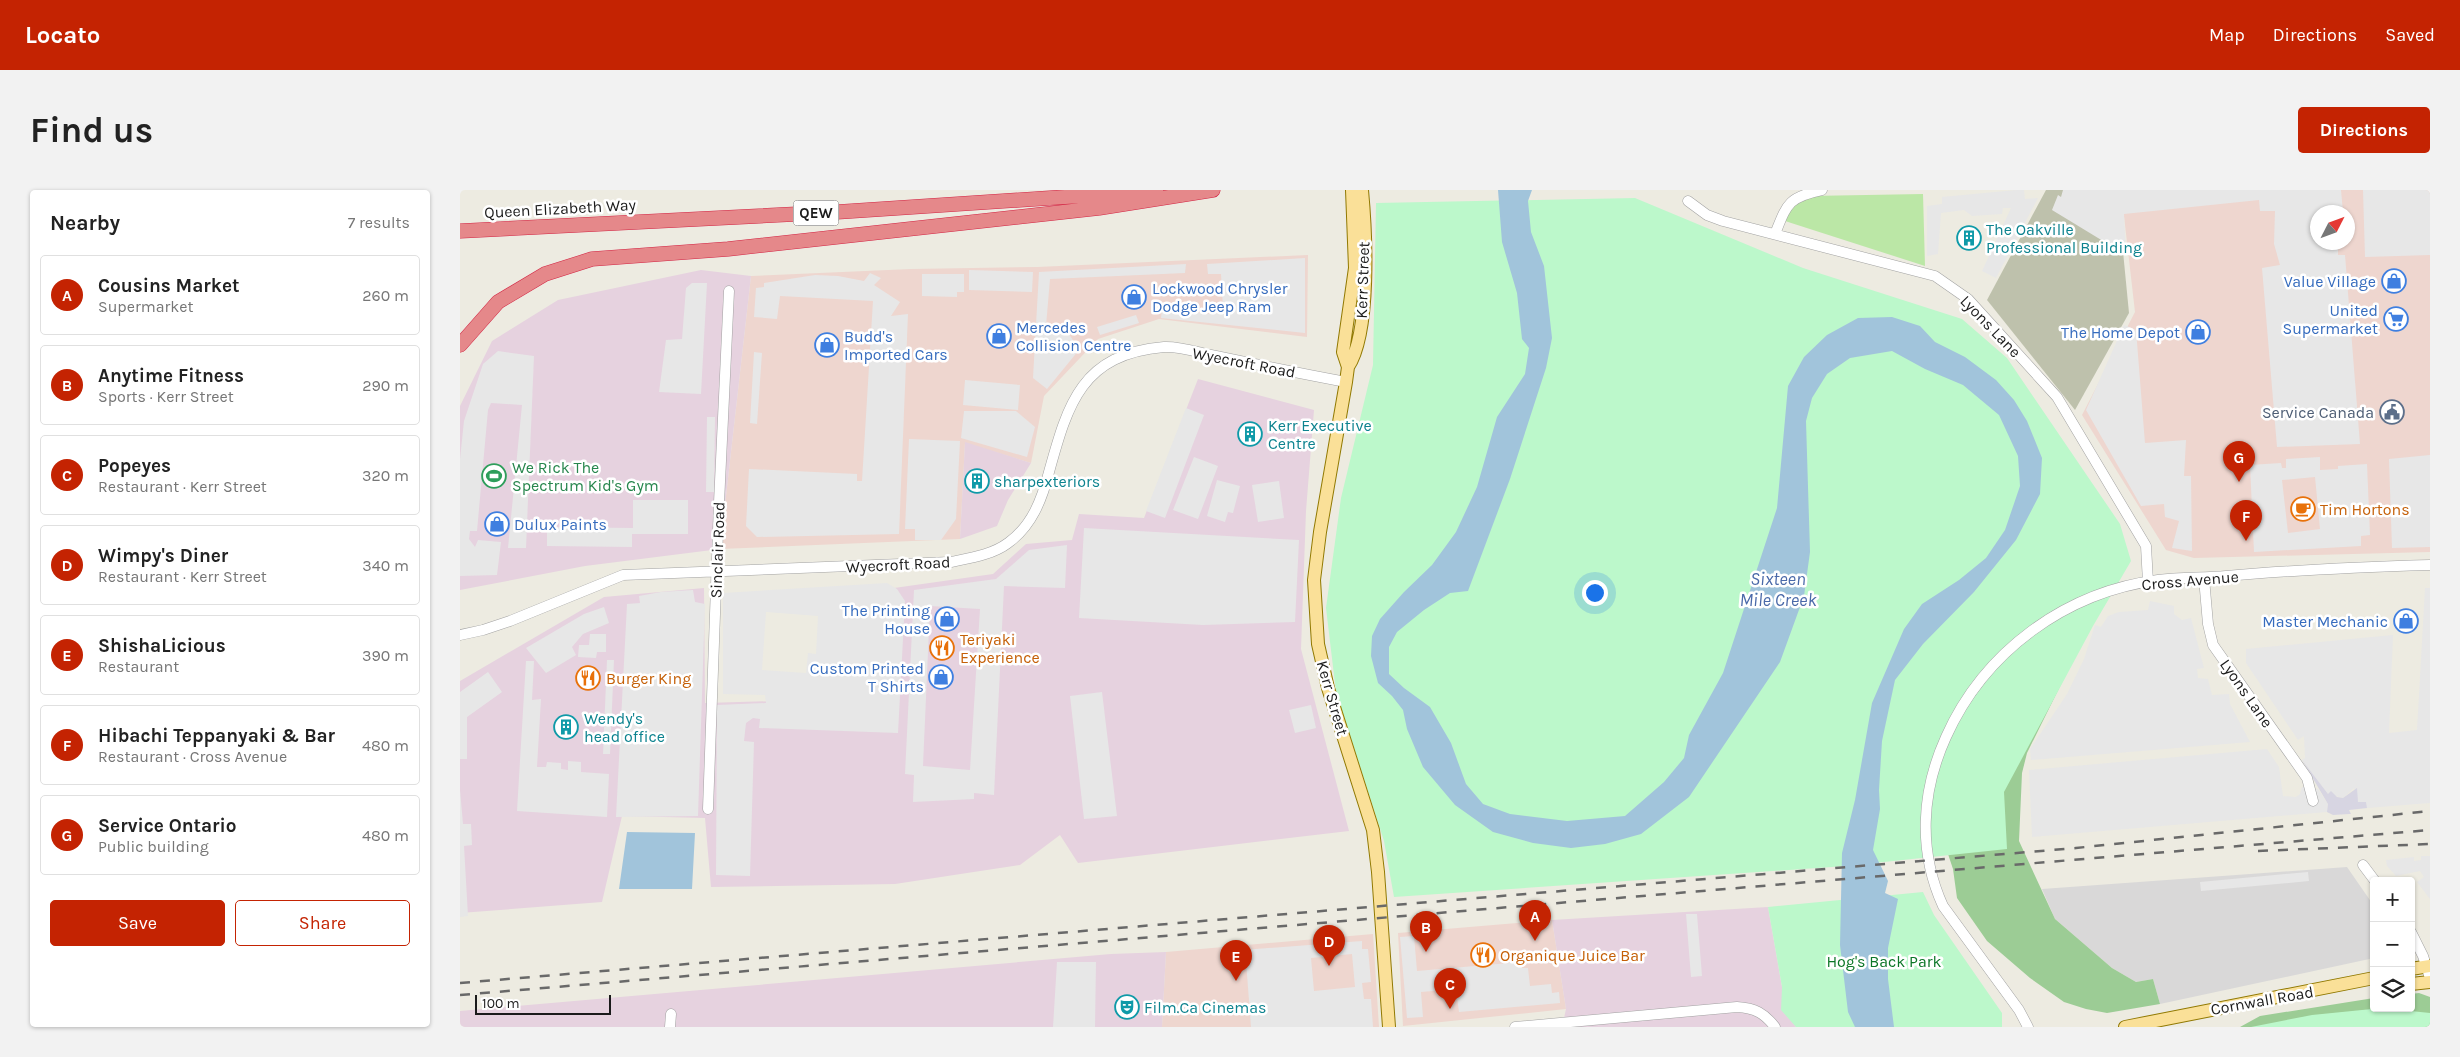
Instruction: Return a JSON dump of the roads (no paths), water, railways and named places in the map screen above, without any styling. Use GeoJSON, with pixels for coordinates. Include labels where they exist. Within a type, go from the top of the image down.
{"type":"FeatureCollection","features":[{"type":"Feature","properties":{"kind":"highway","name":"Queen Elizabeth Way"},"geometry":{"type":"LineString","coordinates":[[460,231],[837,212],[1172,190]]}},
{"type":"Feature","properties":{"kind":"highway"},"geometry":{"type":"LineString","coordinates":[[460,345],[498,302],[545,274],[592,259],[728,249],[1099,208],[1212,190]]}},
{"type":"Feature","properties":{"kind":"main road","name":"Kerr Street"},"geometry":{"type":"LineString","coordinates":[[1352,190],[1356,268],[1343,352],[1348,367],[1320,532],[1314,580],[1317,635],[1328,688],[1373,830],[1378,872],[1389,1027]]}},
{"type":"Feature","properties":{"kind":"main road","name":"Kerr Street"},"geometry":{"type":"LineString","coordinates":[[1348,367],[1354,358],[1364,298],[1362,190]]}},
{"type":"Feature","properties":{"kind":"main road"},"geometry":{"type":"LineString","coordinates":[[2415,969],[2429,970]]}},
{"type":"Feature","properties":{"kind":"main road","name":"Cornwall Road"},"geometry":{"type":"LineString","coordinates":[[2125,1027],[2223,1006],[2370,980]]}},
{"type":"Feature","properties":{"kind":"main road"},"geometry":{"type":"LineString","coordinates":[[2415,984],[2430,982]]}},
{"type":"Feature","properties":{"kind":"street"},"geometry":{"type":"LineString","coordinates":[[1775,234],[1785,208],[1798,195],[1822,190]]}},
{"type":"Feature","properties":{"kind":"street","name":"Lyons Lane"},"geometry":{"type":"LineString","coordinates":[[1688,201],[1707,215],[1935,276],[1968,299],[2057,397],[2146,546],[2148,582]]}},
{"type":"Feature","properties":{"kind":"street","name":"Sinclair Road"},"geometry":{"type":"LineString","coordinates":[[708,809],[716,570],[729,291]]}},
{"type":"Feature","properties":{"kind":"street","name":"Wyecroft Road"},"geometry":{"type":"LineString","coordinates":[[460,635],[510,621],[623,575],[951,562],[988,554],[1008,543],[1035,513],[1045,488],[1062,426],[1075,395],[1095,373],[1115,359],[1133,352],[1166,347],[1346,382]]}},
{"type":"Feature","properties":{"kind":"street","name":"Cross Avenue"},"geometry":{"type":"LineString","coordinates":[[2028,1027],[2019,1010],[1950,917],[1936,888],[1930,868],[1926,839],[1928,792],[1941,748],[1964,703],[1982,676],[2029,632],[2055,614],[2109,591],[2148,582],[2279,571],[2430,565]]}},
{"type":"Feature","properties":{"kind":"street","name":"Lyons Lane"},"geometry":{"type":"LineString","coordinates":[[2204,578],[2208,624],[2213,645],[2307,778],[2313,800]]}},
{"type":"Feature","properties":{"kind":"street"},"geometry":{"type":"LineString","coordinates":[[2364,865],[2372,877]]}},
{"type":"Feature","properties":{"kind":"street"},"geometry":{"type":"LineString","coordinates":[[2415,940],[2429,970]]}},
{"type":"Feature","properties":{"kind":"street"},"geometry":{"type":"LineString","coordinates":[[1515,1027],[1738,1006],[1760,1012],[1775,1027]]}},
{"type":"Feature","properties":{"kind":"street"},"geometry":{"type":"LineString","coordinates":[[670,1014],[670,1027]]}},
{"type":"Feature","properties":{"kind":"water","name":"Sixteen Mile Creek"},"geometry":{"type":"Polygon","coordinates":[[[1498,190],[1532,190],[1528,201],[1531,232],[1544,266],[1552,338],[1546,368],[1510,479],[1468,591],[1450,593],[1424,610],[1397,632],[1389,647],[1389,674],[1404,688],[1430,707],[1451,743],[1466,784],[1483,804],[1510,814],[1567,821],[1625,816],[1664,782],[1684,758],[1689,735],[1723,673],[1777,508],[1788,386],[1804,357],[1827,335],[1858,318],[1892,317],[1920,326],[1935,342],[1965,357],[1996,380],[2014,400],[2027,421],[2042,458],[2040,494],[2016,540],[1974,592],[1923,644],[1895,680],[1882,741],[1879,790],[1880,809],[1873,850],[1888,881],[1885,893],[1898,899],[1888,948],[1888,979],[1894,1027],[1855,1027],[1848,1012],[1840,945],[1842,853],[1855,800],[1872,703],[1904,629],[1922,604],[1959,580],[1986,558],[2005,530],[2020,486],[2018,456],[1999,415],[1963,385],[1925,369],[1892,351],[1850,358],[1827,374],[1812,398],[1806,421],[1810,552],[1804,596],[1780,662],[1689,797],[1641,834],[1605,844],[1571,848],[1533,843],[1493,832],[1455,805],[1423,767],[1407,729],[1403,710],[1378,683],[1371,656],[1372,636],[1380,619],[1432,565],[1456,532],[1477,487],[1497,417],[1525,374],[1529,348],[1522,339],[1517,293],[1502,242],[1498,190]]]}},
{"type":"Feature","properties":{"kind":"water"},"geometry":{"type":"Polygon","coordinates":[[[627,832],[695,833],[692,889],[619,889],[627,832]]]}},
{"type":"Feature","properties":{"kind":"railway"},"geometry":{"type":"LineString","coordinates":[[460,983],[2076,848],[2430,811]]}},
{"type":"Feature","properties":{"kind":"railway"},"geometry":{"type":"LineString","coordinates":[[460,995],[2430,830]]}},
{"type":"Feature","properties":{"kind":"railway"},"geometry":{"type":"LineString","coordinates":[[2258,851],[2430,844]]}},
{"type":"Feature","properties":{"kind":"place","name":"The Oakville Professional Building"},"geometry":{"type":"Point","coordinates":[1969,238]}},
{"type":"Feature","properties":{"kind":"place","name":"Value Village"},"geometry":{"type":"Point","coordinates":[2394,281]}},
{"type":"Feature","properties":{"kind":"place","name":"Lockwood Chrysler Dodge Jeep Ram"},"geometry":{"type":"Point","coordinates":[1134,297]}},
{"type":"Feature","properties":{"kind":"place","name":"United Supermarket"},"geometry":{"type":"Point","coordinates":[2396,319]}},
{"type":"Feature","properties":{"kind":"place","name":"The Home Depot"},"geometry":{"type":"Point","coordinates":[2198,332]}},
{"type":"Feature","properties":{"kind":"place","name":"Mercedes Collision Centre"},"geometry":{"type":"Point","coordinates":[999,336]}},
{"type":"Feature","properties":{"kind":"place","name":"Budd's Imported Cars"},"geometry":{"type":"Point","coordinates":[827,345]}},
{"type":"Feature","properties":{"kind":"place","name":"Service Canada"},"geometry":{"type":"Point","coordinates":[2392,412]}},
{"type":"Feature","properties":{"kind":"place","name":"Kerr Executive Centre"},"geometry":{"type":"Point","coordinates":[1250,434]}},
{"type":"Feature","properties":{"kind":"place","name":"We Rick The Spectrum Kid's Gym"},"geometry":{"type":"Point","coordinates":[494,476]}},
{"type":"Feature","properties":{"kind":"place","name":"sharpexteriors"},"geometry":{"type":"Point","coordinates":[977,481]}},
{"type":"Feature","properties":{"kind":"place","name":"Service Ontario"},"geometry":{"type":"Point","coordinates":[2239,482]}},
{"type":"Feature","properties":{"kind":"place","name":"Tim Hortons"},"geometry":{"type":"Point","coordinates":[2303,509]}},
{"type":"Feature","properties":{"kind":"place","name":"Dulux Paints"},"geometry":{"type":"Point","coordinates":[497,524]}},
{"type":"Feature","properties":{"kind":"place","name":"Hibachi Teppanyaki & Bar"},"geometry":{"type":"Point","coordinates":[2246,541]}},
{"type":"Feature","properties":{"kind":"place","name":"The Printing House"},"geometry":{"type":"Point","coordinates":[947,619]}},
{"type":"Feature","properties":{"kind":"place","name":"Master Mechanic"},"geometry":{"type":"Point","coordinates":[2406,621]}},
{"type":"Feature","properties":{"kind":"place","name":"Teriyaki Experience"},"geometry":{"type":"Point","coordinates":[942,648]}},
{"type":"Feature","properties":{"kind":"place","name":"Custom Printed T Shirts"},"geometry":{"type":"Point","coordinates":[941,677]}},
{"type":"Feature","properties":{"kind":"place","name":"Burger King"},"geometry":{"type":"Point","coordinates":[588,678]}},
{"type":"Feature","properties":{"kind":"place","name":"Wendy's head office"},"geometry":{"type":"Point","coordinates":[566,727]}},
{"type":"Feature","properties":{"kind":"place","name":"Cousins Market"},"geometry":{"type":"Point","coordinates":[1535,941]}},
{"type":"Feature","properties":{"kind":"place","name":"Anytime Fitness"},"geometry":{"type":"Point","coordinates":[1426,952]}},
{"type":"Feature","properties":{"kind":"place","name":"Organique Juice Bar"},"geometry":{"type":"Point","coordinates":[1483,955]}},
{"type":"Feature","properties":{"kind":"place","name":"Wimpy's Diner"},"geometry":{"type":"Point","coordinates":[1329,966]}},
{"type":"Feature","properties":{"kind":"place","name":"ShishaLicious"},"geometry":{"type":"Point","coordinates":[1236,981]}},
{"type":"Feature","properties":{"kind":"place","name":"Film.Ca Cinemas"},"geometry":{"type":"Point","coordinates":[1127,1007]}},
{"type":"Feature","properties":{"kind":"place","name":"Popeyes"},"geometry":{"type":"Point","coordinates":[1450,1009]}},
{"type":"Feature","properties":{"kind":"park label","name":"Hog's Back Park"},"geometry":{"type":"Point","coordinates":[1884,961]}}]}
